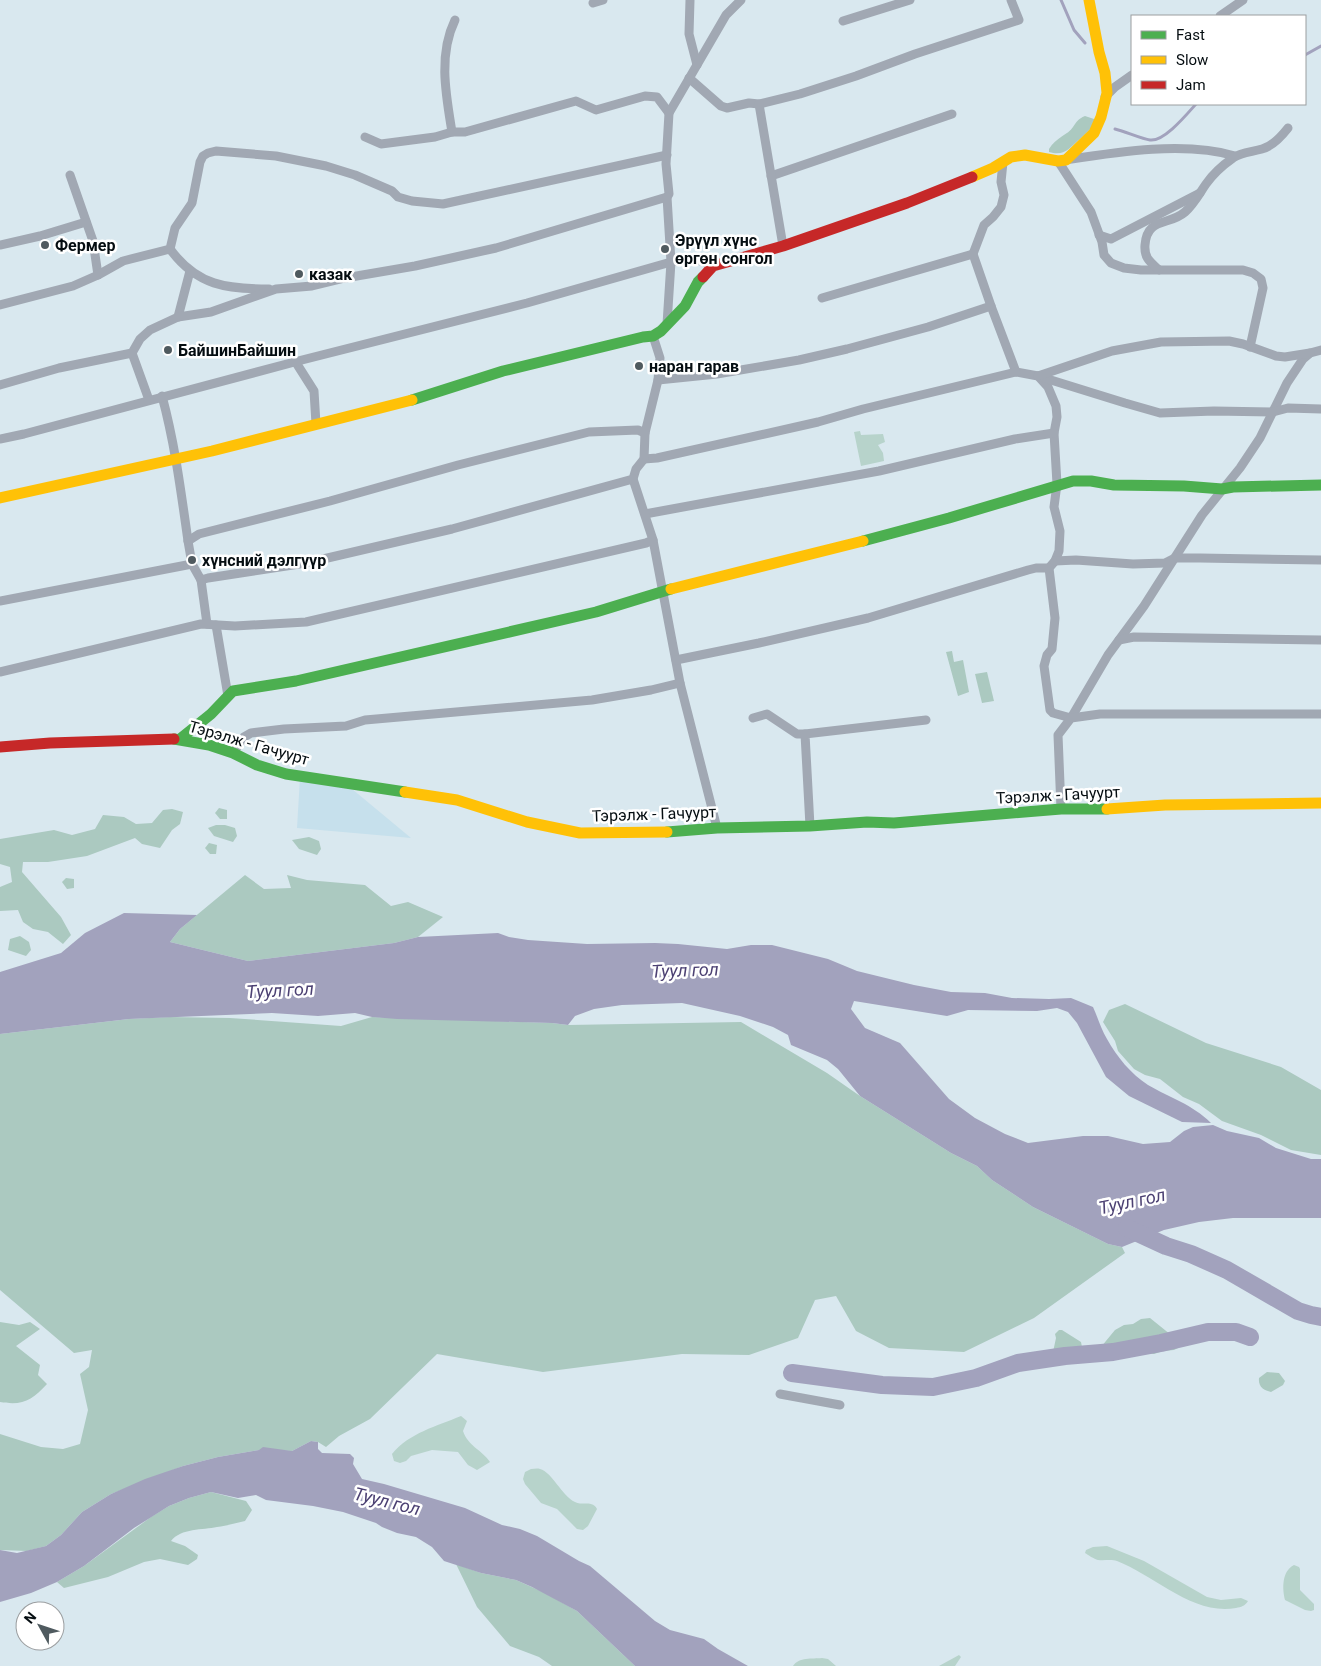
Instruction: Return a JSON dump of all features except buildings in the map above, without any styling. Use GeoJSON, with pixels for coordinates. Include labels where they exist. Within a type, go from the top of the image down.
{"type":"FeatureCollection","features":[{"type":"Feature","properties":{"kind":"street"},"geometry":{"type":"LineString","coordinates":[[690,0],[689,34],[697,65]]}},
{"type":"Feature","properties":{"kind":"street"},"geometry":{"type":"LineString","coordinates":[[667,324],[671,262],[667,197],[669,113],[726,15],[741,0]]}},
{"type":"Feature","properties":{"kind":"street"},"geometry":{"type":"LineString","coordinates":[[843,21],[910,0]]}},
{"type":"Feature","properties":{"kind":"street"},"geometry":{"type":"LineString","coordinates":[[689,78],[720,106],[727,108],[749,103],[759,104],[800,94],[1019,20],[1011,0]]}},
{"type":"Feature","properties":{"kind":"street"},"geometry":{"type":"LineString","coordinates":[[1062,160],[1094,133],[1101,117],[1106,97],[1105,73],[1089,0]]}},
{"type":"Feature","properties":{"kind":"street"},"geometry":{"type":"LineString","coordinates":[[1221,15],[1243,0]]}},
{"type":"Feature","properties":{"kind":"street"},"geometry":{"type":"LineString","coordinates":[[452,132],[444,76],[448,34],[455,20]]}},
{"type":"Feature","properties":{"kind":"street"},"geometry":{"type":"LineString","coordinates":[[1106,97],[1131,77]]}},
{"type":"Feature","properties":{"kind":"street"},"geometry":{"type":"LineString","coordinates":[[365,137],[381,144],[435,137],[452,132],[465,132],[576,101],[596,110],[645,96],[657,97],[669,113]]}},
{"type":"Feature","properties":{"kind":"street"},"geometry":{"type":"LineString","coordinates":[[759,104],[783,246]]}},
{"type":"Feature","properties":{"kind":"street"},"geometry":{"type":"LineString","coordinates":[[771,176],[952,114]]}},
{"type":"Feature","properties":{"kind":"street"},"geometry":{"type":"LineString","coordinates":[[1159,270],[1148,261],[1145,252],[1146,236],[1150,228],[1180,216],[1191,207],[1200,192],[1220,168],[1235,156],[1263,149],[1275,142],[1288,128]]}},
{"type":"Feature","properties":{"kind":"street"},"geometry":{"type":"LineString","coordinates":[[0,498],[177,460],[421,398],[435,392],[523,366],[653,336],[685,306],[698,282],[713,266],[783,246],[907,203],[993,168],[1011,157],[1025,155],[1062,160],[1131,149],[1211,151],[1235,156]]}},
{"type":"Feature","properties":{"kind":"street"},"geometry":{"type":"LineString","coordinates":[[170,249],[176,228],[192,203],[200,162],[203,156],[208,153],[224,151],[276,156],[326,166],[392,190],[398,197],[412,201],[443,204],[667,155]]}},
{"type":"Feature","properties":{"kind":"street"},"geometry":{"type":"LineString","coordinates":[[1062,160],[1091,212],[1104,255],[1111,263],[1124,268],[1141,270],[1243,270],[1258,276],[1261,279],[1263,288],[1250,347]]}},
{"type":"Feature","properties":{"kind":"street"},"geometry":{"type":"LineString","coordinates":[[1003,162],[1002,182],[1004,196],[1001,208],[984,224],[973,254],[1016,372]]}},
{"type":"Feature","properties":{"kind":"street"},"geometry":{"type":"LineString","coordinates":[[70,175],[93,241],[98,275]]}},
{"type":"Feature","properties":{"kind":"street"},"geometry":{"type":"LineString","coordinates":[[1099,235],[1111,239],[1200,192]]}},
{"type":"Feature","properties":{"kind":"street"},"geometry":{"type":"LineString","coordinates":[[170,249],[190,271],[217,285],[276,290],[312,286],[496,248],[667,197]]}},
{"type":"Feature","properties":{"kind":"street"},"geometry":{"type":"LineString","coordinates":[[0,245],[40,236],[86,222]]}},
{"type":"Feature","properties":{"kind":"street"},"geometry":{"type":"LineString","coordinates":[[0,305],[74,286],[123,261],[170,249]]}},
{"type":"Feature","properties":{"kind":"street"},"geometry":{"type":"LineString","coordinates":[[822,298],[973,254]]}},
{"type":"Feature","properties":{"kind":"street"},"geometry":{"type":"LineString","coordinates":[[0,439],[295,361],[527,303],[671,262],[688,259],[713,266]]}},
{"type":"Feature","properties":{"kind":"street"},"geometry":{"type":"LineString","coordinates":[[178,317],[190,271]]}},
{"type":"Feature","properties":{"kind":"street"},"geometry":{"type":"LineString","coordinates":[[0,385],[60,368],[132,353],[140,339],[150,330],[178,317],[211,312],[276,290]]}},
{"type":"Feature","properties":{"kind":"street"},"geometry":{"type":"LineString","coordinates":[[658,380],[717,374],[828,354],[928,327],[991,306]]}},
{"type":"Feature","properties":{"kind":"street"},"geometry":{"type":"LineString","coordinates":[[653,336],[660,358],[658,380],[645,433],[644,459],[636,469],[633,479],[652,540],[680,683],[717,828]]}},
{"type":"Feature","properties":{"kind":"street"},"geometry":{"type":"LineString","coordinates":[[1038,376],[1112,351],[1161,342],[1229,341],[1276,356],[1285,357],[1310,354],[1321,350]]}},
{"type":"Feature","properties":{"kind":"street"},"geometry":{"type":"LineString","coordinates":[[132,353],[150,400]]}},
{"type":"Feature","properties":{"kind":"street"},"geometry":{"type":"LineString","coordinates":[[1061,808],[1058,735],[1108,655],[1144,606],[1202,515],[1240,468],[1260,438],[1287,383],[1303,359],[1310,354]]}},
{"type":"Feature","properties":{"kind":"street"},"geometry":{"type":"LineString","coordinates":[[295,361],[314,391],[316,424]]}},
{"type":"Feature","properties":{"kind":"street"},"geometry":{"type":"LineString","coordinates":[[644,459],[657,458],[818,422],[863,409],[1016,372],[1074,386],[1160,413],[1214,411],[1273,412],[1288,408],[1321,409]]}},
{"type":"Feature","properties":{"kind":"street"},"geometry":{"type":"LineString","coordinates":[[1038,376],[1048,388],[1056,406],[1057,417],[1054,433],[1057,484],[1054,507],[1060,531],[1059,550],[1052,565],[1055,618],[1052,649],[1044,666],[1050,710],[1053,713],[1070,718],[1100,714],[1321,714]]}},
{"type":"Feature","properties":{"kind":"street"},"geometry":{"type":"LineString","coordinates":[[162,396],[177,460],[192,564],[200,580],[228,696]]}},
{"type":"Feature","properties":{"kind":"street"},"geometry":{"type":"LineString","coordinates":[[188,541],[199,534],[590,432],[638,430],[645,433]]}},
{"type":"Feature","properties":{"kind":"street"},"geometry":{"type":"LineString","coordinates":[[645,514],[879,471],[1015,439],[1054,433]]}},
{"type":"Feature","properties":{"kind":"street"},"geometry":{"type":"LineString","coordinates":[[200,580],[316,561],[452,528],[633,479]]}},
{"type":"Feature","properties":{"kind":"street"},"geometry":{"type":"LineString","coordinates":[[180,739],[211,714],[233,691],[296,681],[596,612],[663,591],[818,553],[949,518],[1057,484],[1078,480],[1114,485],[1184,486],[1222,489],[1321,484]]}},
{"type":"Feature","properties":{"kind":"street"},"geometry":{"type":"LineString","coordinates":[[0,672],[201,624],[235,626],[306,622],[646,543],[652,540]]}},
{"type":"Feature","properties":{"kind":"street"},"geometry":{"type":"LineString","coordinates":[[676,660],[868,618],[1028,570],[1076,560],[1133,564],[1165,563],[1175,558],[1321,560]]}},
{"type":"Feature","properties":{"kind":"street"},"geometry":{"type":"LineString","coordinates":[[0,601],[192,564]]}},
{"type":"Feature","properties":{"kind":"street"},"geometry":{"type":"LineString","coordinates":[[1119,640],[1134,637],[1321,640]]}},
{"type":"Feature","properties":{"kind":"street"},"geometry":{"type":"LineString","coordinates":[[233,753],[244,737],[251,733],[284,729],[346,726],[365,720],[592,700],[680,683]]}},
{"type":"Feature","properties":{"kind":"street"},"geometry":{"type":"LineString","coordinates":[[753,718],[767,714],[797,734],[926,720]]}},
{"type":"Feature","properties":{"kind":"street"},"geometry":{"type":"LineString","coordinates":[[805,734],[810,826]]}},
{"type":"Feature","properties":{"kind":"street","name":"Тэрэлж - Гачуурт"},"geometry":{"type":"LineString","coordinates":[[0,747],[50,743],[180,739],[233,753],[257,765],[286,774],[457,800],[527,822],[580,833],[659,833],[717,828],[810,826],[867,822],[894,823],[953,816],[999,815],[1061,808],[1106,809],[1165,804],[1321,803]]}},
{"type":"Feature","properties":{"kind":"street"},"geometry":{"type":"LineString","coordinates":[[780,1394],[840,1405]]}},
{"type":"Feature","properties":{"kind":"shaded area"},"geometry":{"type":"Polygon","coordinates":[[[300,778],[346,784],[411,838],[297,828],[300,778]]]}},
{"type":"Feature","properties":{"kind":"green space"},"geometry":{"type":"Polygon","coordinates":[[[1085,116],[1094,119],[1095,123],[1074,145],[1063,152],[1049,152],[1049,149],[1055,142],[1071,130],[1079,119],[1085,116]]]}},
{"type":"Feature","properties":{"kind":"green space"},"geometry":{"type":"Polygon","coordinates":[[[860,431],[861,435],[883,434],[885,442],[878,445],[883,453],[884,461],[861,466],[854,432],[860,431]]]}},
{"type":"Feature","properties":{"kind":"green space"},"geometry":{"type":"Polygon","coordinates":[[[952,651],[954,662],[963,660],[969,692],[958,696],[946,652],[952,651]]]}},
{"type":"Feature","properties":{"kind":"green space"},"geometry":{"type":"Polygon","coordinates":[[[987,672],[994,701],[982,703],[975,674],[987,672]]]}},
{"type":"Feature","properties":{"kind":"green space"},"geometry":{"type":"Polygon","coordinates":[[[219,808],[227,810],[227,819],[220,819],[215,813],[219,808]]]}},
{"type":"Feature","properties":{"kind":"green space"},"geometry":{"type":"Polygon","coordinates":[[[172,809],[183,812],[180,824],[172,830],[160,848],[142,844],[135,838],[87,856],[48,862],[23,862],[22,872],[61,917],[71,935],[63,944],[48,932],[33,929],[23,922],[18,910],[0,911],[0,887],[12,882],[10,867],[0,864],[0,839],[54,830],[72,835],[95,829],[103,815],[124,817],[136,824],[152,823],[163,810],[172,809]]]}},
{"type":"Feature","properties":{"kind":"green space"},"geometry":{"type":"Polygon","coordinates":[[[216,825],[235,828],[237,836],[233,842],[214,836],[208,828],[216,825]]]}},
{"type":"Feature","properties":{"kind":"green space"},"geometry":{"type":"Polygon","coordinates":[[[309,837],[319,841],[321,849],[317,855],[299,849],[292,840],[309,837]]]}},
{"type":"Feature","properties":{"kind":"green space"},"geometry":{"type":"Polygon","coordinates":[[[209,843],[217,845],[216,854],[210,854],[205,848],[209,843]]]}},
{"type":"Feature","properties":{"kind":"green space"},"geometry":{"type":"Polygon","coordinates":[[[245,875],[264,889],[291,888],[287,875],[307,880],[365,885],[391,906],[408,902],[443,917],[418,937],[394,943],[248,961],[170,942],[180,929],[245,875]]]}},
{"type":"Feature","properties":{"kind":"green space"},"geometry":{"type":"Polygon","coordinates":[[[66,878],[74,879],[74,888],[67,889],[62,882],[66,878]]]}},
{"type":"Feature","properties":{"kind":"green space"},"geometry":{"type":"Polygon","coordinates":[[[20,936],[29,942],[31,950],[26,956],[8,950],[10,939],[20,936]]]}},
{"type":"Feature","properties":{"kind":"green space"},"geometry":{"type":"Polygon","coordinates":[[[1125,1004],[1206,1043],[1281,1067],[1321,1090],[1321,1155],[1291,1150],[1261,1135],[1222,1121],[1199,1104],[1183,1097],[1160,1079],[1145,1075],[1134,1069],[1118,1051],[1115,1041],[1103,1022],[1109,1010],[1125,1004]]]}},
{"type":"Feature","properties":{"kind":"green space"},"geometry":{"type":"Polygon","coordinates":[[[170,1017],[230,1018],[341,1026],[372,1017],[568,1025],[741,1022],[827,1073],[951,1153],[977,1166],[992,1180],[1033,1207],[1108,1244],[1122,1247],[1125,1253],[1034,1318],[964,1352],[889,1348],[856,1331],[836,1296],[815,1300],[798,1338],[749,1355],[682,1354],[543,1372],[437,1354],[370,1419],[339,1436],[326,1447],[318,1442],[311,1441],[292,1451],[259,1450],[218,1457],[183,1466],[111,1494],[82,1512],[61,1535],[46,1546],[27,1551],[0,1550],[0,1434],[41,1447],[63,1449],[80,1444],[88,1410],[80,1374],[89,1367],[92,1350],[74,1353],[0,1290],[0,1034],[129,1019],[170,1017]]]}},
{"type":"Feature","properties":{"kind":"green space"},"geometry":{"type":"Polygon","coordinates":[[[1150,1318],[1181,1343],[1178,1348],[1154,1354],[1137,1352],[1111,1360],[1101,1353],[1101,1347],[1115,1330],[1141,1319],[1150,1318]]]}},
{"type":"Feature","properties":{"kind":"green space"},"geometry":{"type":"Polygon","coordinates":[[[0,1322],[19,1325],[30,1322],[40,1329],[16,1346],[40,1365],[38,1375],[47,1384],[32,1398],[21,1402],[0,1402],[0,1322]]]}},
{"type":"Feature","properties":{"kind":"green space"},"geometry":{"type":"Polygon","coordinates":[[[1059,1330],[1081,1342],[1082,1347],[1076,1351],[1053,1352],[1055,1334],[1059,1330]]]}},
{"type":"Feature","properties":{"kind":"green space"},"geometry":{"type":"Polygon","coordinates":[[[1267,1372],[1279,1373],[1285,1381],[1283,1385],[1271,1392],[1262,1388],[1259,1384],[1259,1378],[1267,1372]]]}},
{"type":"Feature","properties":{"kind":"green space"},"geometry":{"type":"Polygon","coordinates":[[[461,1416],[467,1421],[463,1431],[465,1436],[490,1462],[477,1470],[468,1465],[458,1452],[432,1450],[411,1456],[406,1461],[400,1463],[394,1461],[392,1454],[415,1435],[461,1416]]]}},
{"type":"Feature","properties":{"kind":"green space"},"geometry":{"type":"Polygon","coordinates":[[[531,1469],[544,1471],[575,1502],[595,1506],[597,1509],[588,1526],[583,1530],[577,1529],[557,1509],[541,1503],[523,1479],[525,1472],[531,1469]]]}},
{"type":"Feature","properties":{"kind":"green space"},"geometry":{"type":"Polygon","coordinates":[[[211,1492],[246,1501],[252,1510],[245,1521],[192,1530],[175,1537],[171,1541],[185,1546],[198,1555],[197,1559],[188,1565],[160,1559],[144,1562],[108,1577],[64,1588],[57,1582],[84,1566],[169,1506],[211,1492]]]}},
{"type":"Feature","properties":{"kind":"green space"},"geometry":{"type":"Polygon","coordinates":[[[1107,1546],[1144,1561],[1207,1597],[1221,1600],[1241,1598],[1248,1601],[1243,1606],[1236,1608],[1220,1609],[1204,1606],[1174,1593],[1131,1567],[1117,1561],[1098,1560],[1085,1553],[1086,1550],[1093,1547],[1107,1546]]]}},
{"type":"Feature","properties":{"kind":"green space"},"geometry":{"type":"Polygon","coordinates":[[[456,1564],[481,1573],[516,1580],[545,1593],[577,1611],[635,1666],[552,1666],[539,1657],[510,1646],[477,1607],[456,1564]]]}},
{"type":"Feature","properties":{"kind":"green space"},"geometry":{"type":"Polygon","coordinates":[[[1294,1565],[1300,1569],[1300,1590],[1314,1604],[1314,1610],[1305,1610],[1285,1600],[1283,1590],[1285,1576],[1287,1571],[1294,1565]]]}},
{"type":"Feature","properties":{"kind":"green space"},"geometry":{"type":"Polygon","coordinates":[[[959,1655],[961,1657],[955,1666],[939,1666],[959,1655]]]}},
{"type":"Feature","properties":{"kind":"green space"},"geometry":{"type":"Polygon","coordinates":[[[828,1659],[836,1666],[793,1666],[802,1660],[828,1659]]]}},
{"type":"Feature","properties":{"kind":"water","name":"Туул гол"},"geometry":{"type":"Polygon","coordinates":[[[124,913],[197,915],[180,929],[170,942],[248,961],[394,943],[418,937],[498,933],[528,940],[587,944],[655,943],[727,949],[751,945],[772,945],[828,959],[857,971],[951,992],[985,993],[1012,998],[1071,998],[1093,1007],[1111,1046],[1136,1076],[1148,1085],[1204,1116],[1211,1123],[1182,1122],[1129,1096],[1106,1077],[1077,1023],[1068,1012],[1057,1008],[1037,1011],[968,1010],[947,1016],[854,1001],[851,1009],[865,1028],[900,1043],[949,1099],[975,1118],[1005,1134],[1028,1143],[1083,1136],[1108,1136],[1143,1144],[1170,1142],[1184,1131],[1193,1127],[1213,1125],[1227,1131],[1259,1138],[1276,1148],[1311,1159],[1321,1159],[1321,1218],[1233,1218],[1199,1222],[1164,1230],[1122,1247],[1108,1244],[1033,1207],[992,1180],[977,1166],[951,1153],[860,1096],[838,1069],[827,1060],[791,1045],[788,1035],[773,1027],[740,1016],[682,1003],[622,1005],[594,1009],[575,1016],[568,1025],[397,1019],[372,1017],[355,1013],[318,1016],[272,1013],[129,1019],[0,1034],[0,972],[61,953],[85,933],[124,913]]]}},
{"type":"Feature","properties":{"kind":"water","name":"Туул гол"},"geometry":{"type":"Polygon","coordinates":[[[311,1441],[318,1442],[318,1449],[322,1453],[350,1454],[354,1458],[353,1464],[362,1479],[465,1508],[502,1525],[520,1529],[537,1536],[590,1566],[655,1621],[670,1630],[704,1639],[748,1666],[635,1666],[577,1611],[532,1587],[516,1580],[481,1573],[444,1561],[432,1547],[416,1537],[397,1533],[376,1523],[343,1512],[266,1500],[256,1495],[238,1498],[211,1492],[169,1506],[134,1528],[84,1566],[57,1582],[31,1593],[0,1602],[0,1550],[17,1553],[46,1546],[61,1535],[82,1512],[111,1494],[145,1479],[183,1466],[218,1457],[259,1450],[263,1447],[292,1451],[311,1441]]]}},
{"type":"Feature","properties":{"kind":"waterway"},"geometry":{"type":"LineString","coordinates":[[1061,0],[1074,30],[1085,43]]}},
{"type":"Feature","properties":{"kind":"waterway"},"geometry":{"type":"LineString","coordinates":[[1306,54],[1321,46]]}},
{"type":"Feature","properties":{"kind":"waterway"},"geometry":{"type":"LineString","coordinates":[[1115,129],[1150,140],[1156,139],[1162,137],[1175,126],[1195,105]]}},
{"type":"Feature","properties":{"kind":"waterway"},"geometry":{"type":"LineString","coordinates":[[1127,1228],[1227,1270],[1298,1311],[1321,1317]]}},
{"type":"Feature","properties":{"kind":"waterway"},"geometry":{"type":"LineString","coordinates":[[792,1373],[882,1385],[933,1387],[976,1378],[1018,1363],[1065,1356],[1113,1352],[1208,1332],[1236,1332],[1250,1337]]}},
{"type":"Feature","properties":{"kind":"traffic: fast"},"geometry":{"type":"LineString","coordinates":[[412,400],[503,371],[653,336],[661,331],[685,306],[698,282],[703,277]]}},
{"type":"Feature","properties":{"kind":"traffic: fast"},"geometry":{"type":"LineString","coordinates":[[863,541],[949,518],[1073,481],[1091,481],[1114,485],[1184,486],[1222,489],[1233,487],[1321,485]]}},
{"type":"Feature","properties":{"kind":"traffic: fast"},"geometry":{"type":"LineString","coordinates":[[180,739],[211,714],[233,691],[296,681],[596,612],[671,589]]}},
{"type":"Feature","properties":{"kind":"traffic: fast"},"geometry":{"type":"LineString","coordinates":[[174,739],[209,745],[233,753],[257,765],[286,774],[405,792]]}},
{"type":"Feature","properties":{"kind":"traffic: fast"},"geometry":{"type":"LineString","coordinates":[[667,832],[867,822],[894,823],[1061,809],[1107,809]]}},
{"type":"Feature","properties":{"kind":"traffic: slow"},"geometry":{"type":"LineString","coordinates":[[972,177],[993,168],[1011,157],[1025,155],[1058,161],[1066,160],[1094,133],[1101,117],[1107,93],[1105,73],[1089,0]]}},
{"type":"Feature","properties":{"kind":"traffic: slow"},"geometry":{"type":"LineString","coordinates":[[0,498],[212,451],[412,400]]}},
{"type":"Feature","properties":{"kind":"traffic: slow"},"geometry":{"type":"LineString","coordinates":[[671,589],[863,541]]}},
{"type":"Feature","properties":{"kind":"traffic: slow"},"geometry":{"type":"LineString","coordinates":[[405,792],[457,800],[527,822],[580,833],[667,832]]}},
{"type":"Feature","properties":{"kind":"traffic: slow"},"geometry":{"type":"LineString","coordinates":[[1107,809],[1165,805],[1321,803]]}},
{"type":"Feature","properties":{"kind":"traffic: jam"},"geometry":{"type":"LineString","coordinates":[[703,277],[713,266],[783,246],[907,203],[972,177]]}},
{"type":"Feature","properties":{"kind":"traffic: jam"},"geometry":{"type":"LineString","coordinates":[[0,747],[50,743],[174,739]]}},
{"type":"Feature","properties":{"kind":"place","name":"Фермер"},"geometry":{"type":"Point","coordinates":[45,245]}},
{"type":"Feature","properties":{"kind":"place","name":"Эрүүл хүнс өргөн сонгол"},"geometry":{"type":"Point","coordinates":[665,249]}},
{"type":"Feature","properties":{"kind":"place","name":"казак"},"geometry":{"type":"Point","coordinates":[299,274]}},
{"type":"Feature","properties":{"kind":"place","name":"БайшинБайшин"},"geometry":{"type":"Point","coordinates":[168,350]}},
{"type":"Feature","properties":{"kind":"place","name":"наран гарав"},"geometry":{"type":"Point","coordinates":[639,366]}},
{"type":"Feature","properties":{"kind":"place","name":"хүнсний дэлгүүр"},"geometry":{"type":"Point","coordinates":[192,560]}}]}
